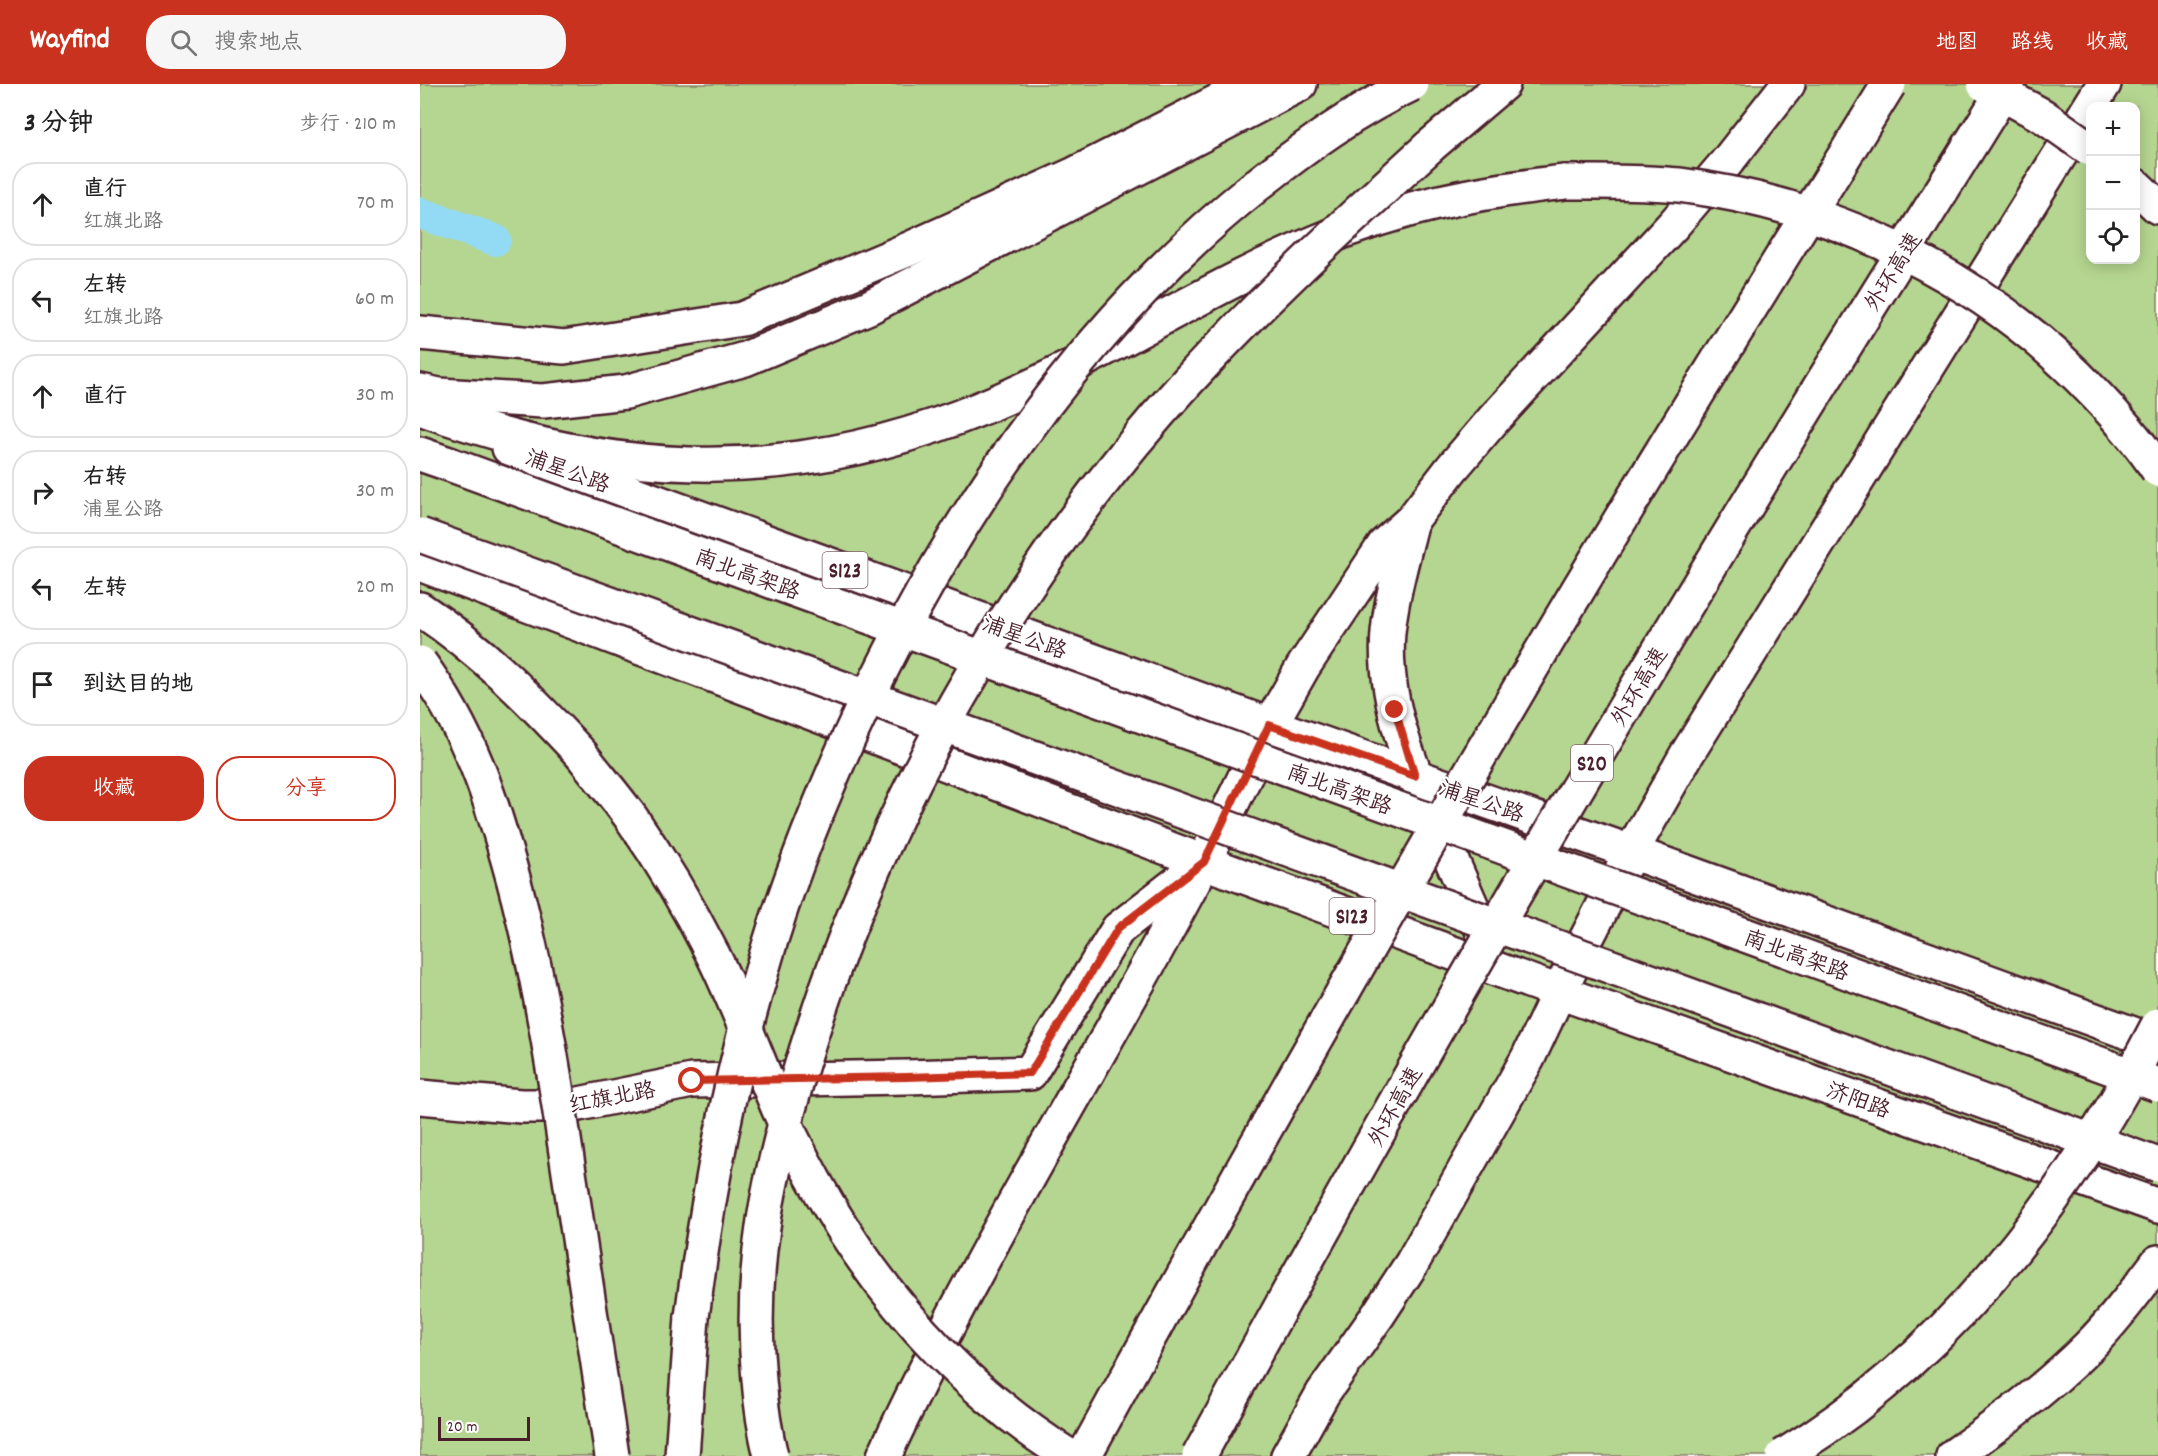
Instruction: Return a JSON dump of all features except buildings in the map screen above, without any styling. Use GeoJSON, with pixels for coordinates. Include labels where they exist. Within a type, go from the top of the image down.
{"type":"FeatureCollection","features":[{"type":"Feature","properties":{"kind":"main road"},"geometry":{"type":"LineString","coordinates":[[420,333],[564,347],[742,319],[909,249],[1075,174],[1252,84]]}},
{"type":"Feature","properties":{"kind":"main road"},"geometry":{"type":"LineString","coordinates":[[420,391],[439,395],[543,401],[626,392],[745,359],[869,307],[1300,84]]}},
{"type":"Feature","properties":{"kind":"main road"},"geometry":{"type":"LineString","coordinates":[[682,1456],[693,1317],[704,1226],[720,1135],[741,1046],[765,957],[795,870],[862,708],[897,640],[945,554],[992,480],[1042,408],[1093,343],[1134,297],[1189,243],[1276,170],[1365,109],[1412,84]]}},
{"type":"Feature","properties":{"kind":"main road"},"geometry":{"type":"LineString","coordinates":[[771,1456],[761,1400],[756,1350],[755,1306],[761,1230],[771,1177],[792,1095],[817,1014],[850,925],[915,781],[954,706],[995,637],[1078,515],[1134,443],[1186,383],[1259,307],[1429,147],[1503,84]]}},
{"type":"Feature","properties":{"kind":"main road"},"geometry":{"type":"LineString","coordinates":[[884,1456],[976,1273],[1164,937],[1204,862],[1269,725],[1303,667],[1385,544],[1412,520],[1493,420],[1711,181],[1788,84]]}},
{"type":"Feature","properties":{"kind":"main road"},"geometry":{"type":"LineString","coordinates":[[1084,1456],[1333,1008],[1497,726],[1683,416],[1889,84]]}},
{"type":"Feature","properties":{"kind":"main road"},"geometry":{"type":"LineString","coordinates":[[1984,84],[2043,116],[2086,146]]}},
{"type":"Feature","properties":{"kind":"main road","name":"外环高速"},"geometry":{"type":"LineString","coordinates":[[1199,1456],[1438,1027],[1595,757],[1769,468],[2008,84]]}},
{"type":"Feature","properties":{"kind":"main road"},"geometry":{"type":"LineString","coordinates":[[1288,1456],[1323,1393],[1412,1263],[1528,1058],[1630,852],[1687,754],[2104,84]]}},
{"type":"Feature","properties":{"kind":"main road"},"geometry":{"type":"LineString","coordinates":[[420,408],[531,442],[579,454],[634,462],[744,465],[799,460],[832,454],[908,435],[981,408],[1030,386],[1275,261],[1362,224],[1407,209],[1509,188],[1566,182],[1622,181],[1678,185],[1734,194],[1789,207],[1843,225],[1895,247],[1944,274],[2001,311],[2037,338],[2071,369],[2117,417],[2158,470]]}},
{"type":"Feature","properties":{"kind":"main road"},"geometry":{"type":"LineString","coordinates":[[2140,190],[2158,207]]}},
{"type":"Feature","properties":{"kind":"main road","name":"浦星公路"},"geometry":{"type":"LineString","coordinates":[[420,416],[1269,725],[1630,852]]}},
{"type":"Feature","properties":{"kind":"main road","name":"南北高架路"},"geometry":{"type":"LineString","coordinates":[[420,454],[2158,1085]]}},
{"type":"Feature","properties":{"kind":"main road"},"geometry":{"type":"LineString","coordinates":[[1412,520],[1388,633],[1390,676],[1395,710],[1415,776],[1500,970]]}},
{"type":"Feature","properties":{"kind":"main road"},"geometry":{"type":"LineString","coordinates":[[420,535],[2158,1165]]}},
{"type":"Feature","properties":{"kind":"main road","name":"S123"},"geometry":{"type":"LineString","coordinates":[[420,564],[1204,862],[1559,992]]}},
{"type":"Feature","properties":{"kind":"main road"},"geometry":{"type":"LineString","coordinates":[[420,609],[485,658],[535,704],[582,754],[631,818],[675,886],[714,957],[779,1109],[812,1176],[842,1229],[876,1279],[914,1326],[955,1368],[997,1406],[1069,1456]]}},
{"type":"Feature","properties":{"kind":"main road"},"geometry":{"type":"LineString","coordinates":[[420,663],[440,690],[476,759],[500,829],[522,909],[549,1040],[612,1456]]}},
{"type":"Feature","properties":{"kind":"main road"},"geometry":{"type":"LineString","coordinates":[[1630,852],[2158,1043]]}},
{"type":"Feature","properties":{"kind":"main road","name":"红旗北路"},"geometry":{"type":"LineString","coordinates":[[420,1097],[521,1106],[569,1106],[692,1081],[1030,1073],[1118,928],[1204,862]]}},
{"type":"Feature","properties":{"kind":"main road","name":"济阳路"},"geometry":{"type":"LineString","coordinates":[[1559,992],[2158,1206]]}},
{"type":"Feature","properties":{"kind":"main road"},"geometry":{"type":"LineString","coordinates":[[1783,1456],[1843,1417],[1881,1387],[1965,1307],[2052,1201],[2091,1144],[2126,1086],[2158,1025]]}},
{"type":"Feature","properties":{"kind":"main road"},"geometry":{"type":"LineString","coordinates":[[1953,1456],[1998,1425],[2089,1346],[2127,1303],[2158,1262]]}},
{"type":"Feature","properties":{"kind":"green space"},"geometry":{"type":"Polygon","coordinates":[[[420,84],[2158,84],[2158,1456],[420,1456],[420,84]]]}},
{"type":"Feature","properties":{"kind":"waterway"},"geometry":{"type":"LineString","coordinates":[[420,213],[495,240]]}},
{"type":"Feature","properties":{"kind":"route"},"geometry":{"type":"LineString","coordinates":[[692,1081],[1030,1073],[1118,928],[1204,862],[1269,725],[1415,776],[1395,710]]}}]}
